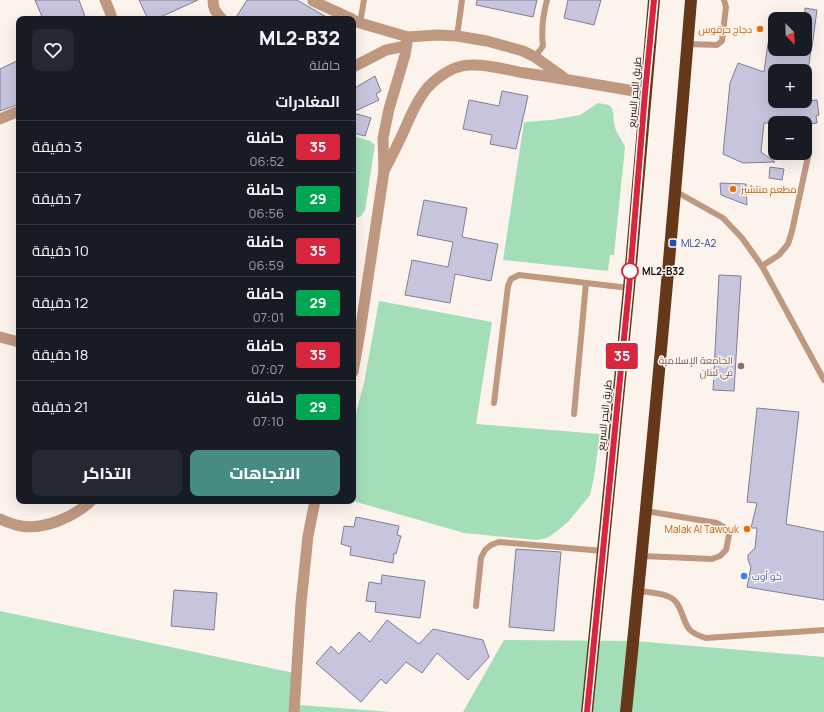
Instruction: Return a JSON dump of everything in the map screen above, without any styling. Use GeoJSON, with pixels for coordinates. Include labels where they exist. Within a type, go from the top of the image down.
{"type":"FeatureCollection","features":[{"type":"Feature","properties":{"kind":"highway","name":"طريق البحر السريع"},"geometry":{"type":"LineString","coordinates":[[587,712],[629,288],[654,0]]}},
{"type":"Feature","properties":{"kind":"highway"},"geometry":{"type":"LineString","coordinates":[[626,712],[642,556],[691,0]]}},
{"type":"Feature","properties":{"kind":"street"},"geometry":{"type":"LineString","coordinates":[[105,0],[111,16]]}},
{"type":"Feature","properties":{"kind":"street"},"geometry":{"type":"LineString","coordinates":[[214,0],[213,7],[219,16]]}},
{"type":"Feature","properties":{"kind":"street"},"geometry":{"type":"LineString","coordinates":[[313,0],[347,16]]}},
{"type":"Feature","properties":{"kind":"street"},"geometry":{"type":"LineString","coordinates":[[356,20],[407,42]]}},
{"type":"Feature","properties":{"kind":"street"},"geometry":{"type":"LineString","coordinates":[[356,65],[386,50],[407,42],[437,35],[457,36],[487,41],[523,52],[535,57],[567,79]]}},
{"type":"Feature","properties":{"kind":"street"},"geometry":{"type":"LineString","coordinates":[[356,356],[362,325],[384,171],[384,131],[407,42]]}},
{"type":"Feature","properties":{"kind":"street"},"geometry":{"type":"LineString","coordinates":[[384,171],[416,106],[428,87],[450,71],[464,66],[490,66],[645,93]]}},
{"type":"Feature","properties":{"kind":"street"},"geometry":{"type":"LineString","coordinates":[[0,120],[16,112]]}},
{"type":"Feature","properties":{"kind":"street"},"geometry":{"type":"LineString","coordinates":[[0,337],[16,341]]}},
{"type":"Feature","properties":{"kind":"street"},"geometry":{"type":"LineString","coordinates":[[0,519],[8,523],[22,526],[38,526],[53,523],[70,516],[88,504]]}},
{"type":"Feature","properties":{"kind":"street"},"geometry":{"type":"LineString","coordinates":[[294,712],[303,581],[308,536],[314,504]]}},
{"type":"Feature","properties":{"kind":"lane"},"geometry":{"type":"LineString","coordinates":[[356,18],[364,0]]}},
{"type":"Feature","properties":{"kind":"lane"},"geometry":{"type":"LineString","coordinates":[[457,36],[462,0]]}},
{"type":"Feature","properties":{"kind":"lane"},"geometry":{"type":"LineString","coordinates":[[535,57],[543,46],[542,28],[547,0]]}},
{"type":"Feature","properties":{"kind":"lane"},"geometry":{"type":"LineString","coordinates":[[688,44],[717,45],[722,41],[726,7],[724,0]]}},
{"type":"Feature","properties":{"kind":"lane"},"geometry":{"type":"LineString","coordinates":[[762,266],[779,256],[788,244],[807,160]]}},
{"type":"Feature","properties":{"kind":"lane"},"geometry":{"type":"LineString","coordinates":[[675,191],[723,218],[742,238],[762,266],[824,380]]}},
{"type":"Feature","properties":{"kind":"lane"},"geometry":{"type":"LineString","coordinates":[[494,403],[508,286],[511,279],[519,275],[629,288]]}},
{"type":"Feature","properties":{"kind":"lane"},"geometry":{"type":"LineString","coordinates":[[574,414],[586,283]]}},
{"type":"Feature","properties":{"kind":"lane"},"geometry":{"type":"LineString","coordinates":[[642,556],[712,559],[720,556],[726,550],[729,535],[724,527],[717,523],[646,511]]}},
{"type":"Feature","properties":{"kind":"lane"},"geometry":{"type":"LineString","coordinates":[[476,606],[481,558],[485,550],[491,545],[499,542],[603,551]]}},
{"type":"Feature","properties":{"kind":"lane"},"geometry":{"type":"LineString","coordinates":[[638,591],[667,596],[674,600],[679,607],[689,630],[706,638],[824,630]]}},
{"type":"Feature","properties":{"kind":"green space"},"geometry":{"type":"Polygon","coordinates":[[[598,103],[609,105],[612,109],[617,132],[625,147],[614,255],[610,255],[608,271],[503,260],[524,122],[552,120],[580,115],[598,103]]]}},
{"type":"Feature","properties":{"kind":"green space"},"geometry":{"type":"Polygon","coordinates":[[[356,137],[370,141],[375,145],[365,210],[358,218],[356,218],[356,137]]]}},
{"type":"Feature","properties":{"kind":"green space"},"geometry":{"type":"Polygon","coordinates":[[[379,301],[492,322],[476,424],[600,434],[590,495],[569,521],[557,531],[547,538],[536,540],[464,533],[356,502],[356,413],[364,383],[379,301]]]}},
{"type":"Feature","properties":{"kind":"green space"},"geometry":{"type":"Polygon","coordinates":[[[0,611],[294,673],[299,705],[391,712],[0,712],[0,611]]]}},
{"type":"Feature","properties":{"kind":"green space"},"geometry":{"type":"Polygon","coordinates":[[[504,640],[635,641],[824,657],[824,712],[463,712],[504,640]]]}},
{"type":"Feature","properties":{"kind":"building"},"geometry":{"type":"Polygon","coordinates":[[[35,0],[79,0],[85,16],[42,16],[35,0]]]}},
{"type":"Feature","properties":{"kind":"building"},"geometry":{"type":"Polygon","coordinates":[[[139,0],[198,0],[163,16],[147,16],[139,0]]]}},
{"type":"Feature","properties":{"kind":"building"},"geometry":{"type":"Polygon","coordinates":[[[247,0],[297,0],[325,16],[237,16],[247,0]]]}},
{"type":"Feature","properties":{"kind":"building"},"geometry":{"type":"Polygon","coordinates":[[[477,0],[537,0],[533,17],[476,5],[477,0]]]}},
{"type":"Feature","properties":{"kind":"building"},"geometry":{"type":"Polygon","coordinates":[[[568,0],[601,0],[594,25],[564,18],[568,0]]]}},
{"type":"Feature","properties":{"kind":"building"},"geometry":{"type":"Polygon","coordinates":[[[805,8],[817,10],[812,47],[812,12],[805,12],[805,8]]]}},
{"type":"Feature","properties":{"kind":"building"},"geometry":{"type":"Polygon","coordinates":[[[768,43],[768,56],[810,56],[809,64],[768,64],[768,108],[812,108],[812,101],[817,100],[819,115],[816,116],[817,123],[812,124],[812,116],[768,116],[768,123],[764,123],[761,152],[768,157],[768,160],[775,162],[743,163],[723,154],[730,83],[738,63],[764,72],[768,43]]]}},
{"type":"Feature","properties":{"kind":"building"},"geometry":{"type":"Polygon","coordinates":[[[16,61],[16,105],[0,111],[0,69],[16,61]]]}},
{"type":"Feature","properties":{"kind":"building"},"geometry":{"type":"Polygon","coordinates":[[[375,76],[381,91],[376,94],[379,100],[356,111],[356,87],[375,76]]]}},
{"type":"Feature","properties":{"kind":"building"},"geometry":{"type":"Polygon","coordinates":[[[502,91],[528,96],[516,149],[490,144],[492,135],[463,129],[469,100],[499,106],[502,91]]]}},
{"type":"Feature","properties":{"kind":"building"},"geometry":{"type":"Polygon","coordinates":[[[356,114],[371,118],[365,136],[356,134],[356,114]]]}},
{"type":"Feature","properties":{"kind":"building"},"geometry":{"type":"Polygon","coordinates":[[[770,167],[784,169],[782,180],[769,178],[770,167]]]}},
{"type":"Feature","properties":{"kind":"building","name":"مطعم منتشيز"},"geometry":{"type":"Polygon","coordinates":[[[720,183],[746,184],[747,205],[721,195],[720,183]]]}},
{"type":"Feature","properties":{"kind":"building"},"geometry":{"type":"Polygon","coordinates":[[[424,200],[467,208],[462,237],[498,244],[491,281],[455,274],[450,303],[405,295],[412,260],[448,267],[453,242],[417,235],[424,200]]]}},
{"type":"Feature","properties":{"kind":"building"},"geometry":{"type":"Polygon","coordinates":[[[719,275],[741,276],[734,391],[713,390],[719,275]]]}},
{"type":"Feature","properties":{"kind":"building"},"geometry":{"type":"Polygon","coordinates":[[[757,408],[799,412],[786,524],[824,532],[824,600],[747,587],[751,567],[748,560],[748,555],[755,548],[757,528],[751,528],[757,503],[747,502],[757,408]]]}},
{"type":"Feature","properties":{"kind":"building"},"geometry":{"type":"Polygon","coordinates":[[[356,517],[399,526],[397,535],[401,536],[396,554],[394,553],[393,563],[350,555],[351,547],[341,544],[344,526],[354,527],[356,517]]]}},
{"type":"Feature","properties":{"kind":"building"},"geometry":{"type":"Polygon","coordinates":[[[516,549],[561,552],[554,631],[509,627],[516,549]]]}},
{"type":"Feature","properties":{"kind":"building"},"geometry":{"type":"Polygon","coordinates":[[[382,575],[425,581],[420,618],[375,612],[376,602],[366,601],[369,582],[381,584],[382,575]]]}},
{"type":"Feature","properties":{"kind":"building"},"geometry":{"type":"Polygon","coordinates":[[[174,590],[217,593],[214,630],[171,626],[174,590]]]}},
{"type":"Feature","properties":{"kind":"building"},"geometry":{"type":"Polygon","coordinates":[[[387,620],[419,644],[433,629],[483,640],[489,657],[468,680],[437,653],[422,673],[406,662],[386,684],[381,679],[361,702],[316,663],[331,646],[339,654],[359,632],[370,642],[387,620]]]}},
{"type":"Feature","properties":{"kind":"bus line","name":"35"},"geometry":{"type":"LineString","coordinates":[[587,712],[629,288],[654,0]]}},
{"type":"Feature","properties":{"kind":"place","name":"دجاج حرقوس"},"geometry":{"type":"Point","coordinates":[760,29]}},
{"type":"Feature","properties":{"kind":"place","name":"مطعم منتشيز"},"geometry":{"type":"Point","coordinates":[733,189]}},
{"type":"Feature","properties":{"kind":"place","name":"ML2-A2"},"geometry":{"type":"Point","coordinates":[673,243]}},
{"type":"Feature","properties":{"kind":"place","name":"ML2-B32"},"geometry":{"type":"Point","coordinates":[630,271]}},
{"type":"Feature","properties":{"kind":"place","name":"الجامعة الإسلامية في لبنان"},"geometry":{"type":"Point","coordinates":[741,366]}},
{"type":"Feature","properties":{"kind":"place","name":"Malak Al Tawouk"},"geometry":{"type":"Point","coordinates":[747,529]}},
{"type":"Feature","properties":{"kind":"place","name":"كو أوب"},"geometry":{"type":"Point","coordinates":[744,576]}}]}
